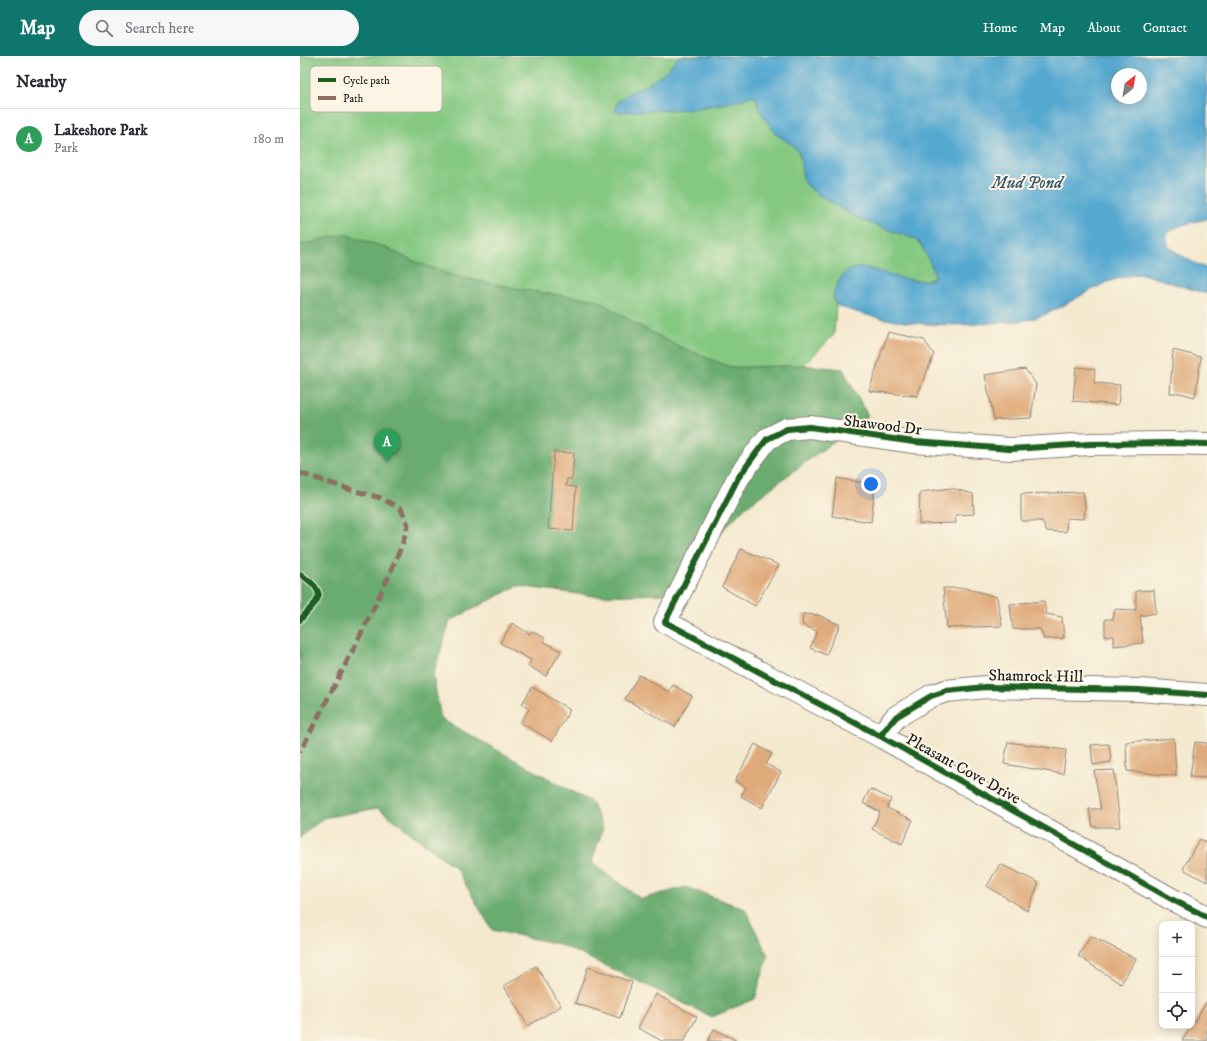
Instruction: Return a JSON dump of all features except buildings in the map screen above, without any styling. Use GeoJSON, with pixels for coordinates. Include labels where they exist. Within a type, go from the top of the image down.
{"type":"FeatureCollection","features":[{"type":"Feature","properties":{"kind":"street","name":"Shawood Dr"},"geometry":{"type":"LineString","coordinates":[[665,622],[738,478],[767,439],[787,429],[810,427],[914,442],[1010,449],[1090,444],[1207,444]]}},
{"type":"Feature","properties":{"kind":"street","name":"Pleasant Cove Drive"},"geometry":{"type":"LineString","coordinates":[[665,622],[880,736],[1175,901],[1207,917]]}},
{"type":"Feature","properties":{"kind":"street","name":"Shamrock Hill"},"geometry":{"type":"LineString","coordinates":[[880,736],[896,717],[931,696],[946,691],[986,687],[1139,690],[1207,695]]}},
{"type":"Feature","properties":{"kind":"green space"},"geometry":{"type":"Polygon","coordinates":[[[300,56],[960,56],[1013,315],[834,299],[836,304],[834,335],[804,365],[789,366],[764,413],[560,301],[300,775],[300,56]]]}},
{"type":"Feature","properties":{"kind":"green space"},"geometry":{"type":"Polygon","coordinates":[[[344,234],[384,247],[416,262],[454,276],[531,291],[597,300],[636,324],[678,346],[730,367],[804,365],[843,369],[868,416],[744,508],[663,594],[594,596],[517,586],[450,621],[433,675],[441,719],[591,802],[603,828],[592,862],[641,899],[686,887],[745,909],[768,956],[755,999],[712,1017],[559,944],[492,930],[456,868],[378,808],[323,818],[300,838],[300,245],[344,234]]]}},
{"type":"Feature","properties":{"kind":"water","name":"Mud Pond"},"geometry":{"type":"Polygon","coordinates":[[[679,56],[1207,56],[1207,219],[1186,224],[1170,231],[1167,240],[1169,247],[1189,260],[1207,269],[1207,294],[1143,274],[1116,279],[1090,290],[1053,311],[1035,318],[1017,321],[957,325],[919,324],[882,318],[839,307],[834,301],[834,293],[844,274],[854,269],[865,267],[914,280],[928,280],[933,278],[934,272],[920,243],[915,239],[861,220],[817,194],[806,184],[803,179],[800,155],[794,146],[776,134],[760,111],[755,96],[737,101],[692,109],[616,111],[615,108],[622,99],[660,76],[679,56]]]}},
{"type":"Feature","properties":{"kind":"marked path"},"geometry":{"type":"LineString","coordinates":[[300,473],[381,498],[401,509],[408,525],[402,545],[388,578],[354,648],[300,752]]}},
{"type":"Feature","properties":{"kind":"cycle path"},"geometry":{"type":"LineString","coordinates":[[1207,444],[1090,444],[1010,449],[914,442],[810,427],[787,429],[767,439],[738,478],[665,622],[880,736],[1175,901],[1207,917]]}},
{"type":"Feature","properties":{"kind":"cycle path"},"geometry":{"type":"LineString","coordinates":[[300,574],[314,586],[319,595],[316,602],[300,620]]}},
{"type":"Feature","properties":{"kind":"cycle path"},"geometry":{"type":"LineString","coordinates":[[880,736],[896,717],[931,696],[946,691],[986,687],[1139,690],[1207,695]]}},
{"type":"Feature","properties":{"kind":"place","name":"Lakeshore Park"},"geometry":{"type":"Point","coordinates":[387,462]}}]}
